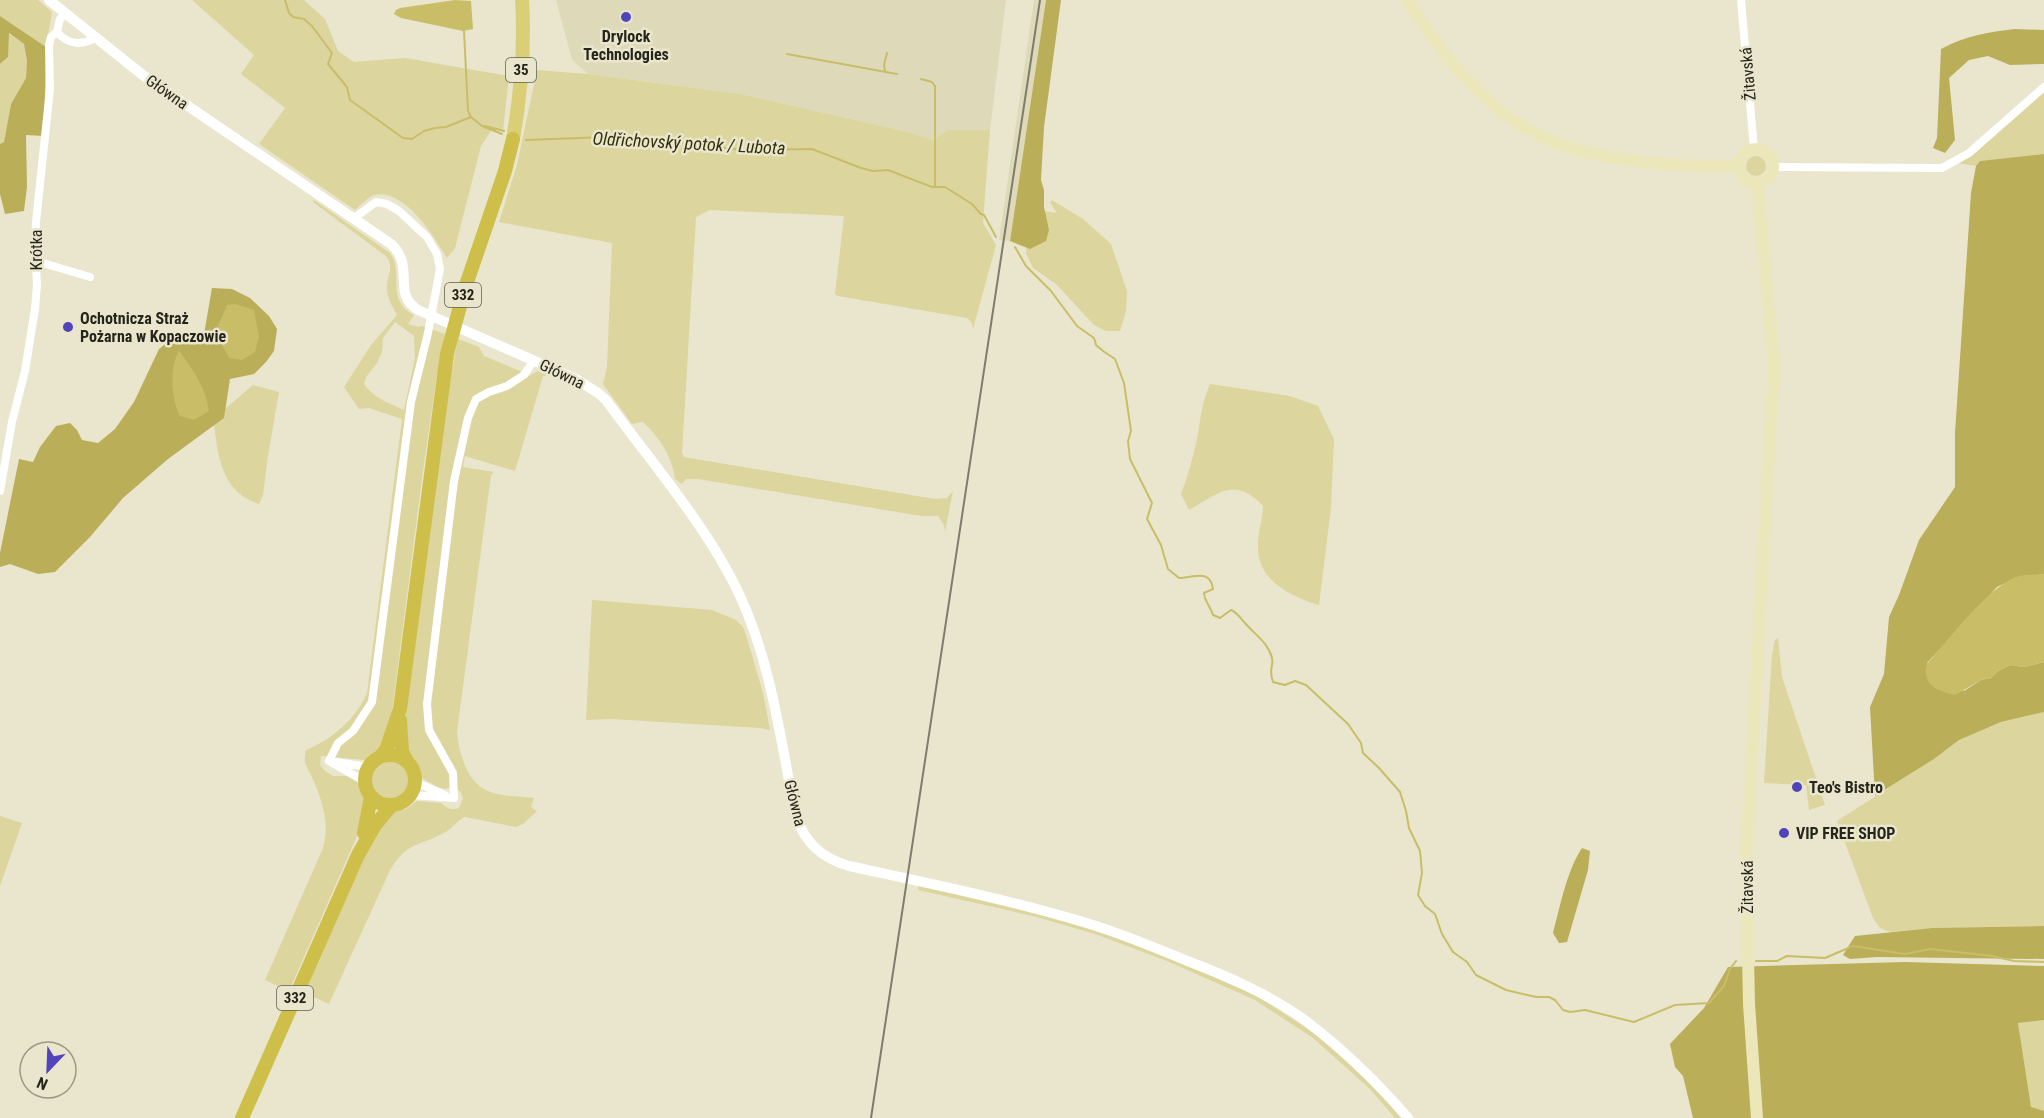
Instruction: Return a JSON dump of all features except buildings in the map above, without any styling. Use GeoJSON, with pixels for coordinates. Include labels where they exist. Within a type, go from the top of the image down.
{"type":"FeatureCollection","features":[{"type":"Feature","properties":{"kind":"highway","name":"332"},"geometry":{"type":"LineString","coordinates":[[242,1118],[358,855],[375,825],[392,805],[405,801],[413,788],[415,774],[402,752],[400,709],[447,354],[459,306],[505,171],[513,139]]}},
{"type":"Feature","properties":{"kind":"highway","name":"332"},"geometry":{"type":"LineString","coordinates":[[366,774],[373,761],[381,756],[390,740],[400,709]]}},
{"type":"Feature","properties":{"kind":"highway"},"geometry":{"type":"LineString","coordinates":[[381,756],[394,755],[407,761]]}},
{"type":"Feature","properties":{"kind":"highway"},"geometry":{"type":"LineString","coordinates":[[366,774],[366,788],[371,796],[380,804],[392,805]]}},
{"type":"Feature","properties":{"kind":"highway","name":"332"},"geometry":{"type":"LineString","coordinates":[[358,855],[368,822],[371,796]]}},
{"type":"Feature","properties":{"kind":"main road","name":"35"},"geometry":{"type":"LineString","coordinates":[[513,139],[523,55],[522,0]]}},
{"type":"Feature","properties":{"kind":"main road"},"geometry":{"type":"LineString","coordinates":[[1407,0],[1444,54],[1465,79],[1486,100],[1546,140],[1586,153],[1621,160],[1664,164],[1738,165]]}},
{"type":"Feature","properties":{"kind":"main road"},"geometry":{"type":"LineString","coordinates":[[1754,149],[1768,154],[1773,167],[1768,178],[1757,183],[1744,178],[1738,165],[1743,154],[1754,149]]}},
{"type":"Feature","properties":{"kind":"main road","name":"Žitavská"},"geometry":{"type":"LineString","coordinates":[[1757,183],[1773,364],[1746,867],[1748,966],[1757,1118]]}},
{"type":"Feature","properties":{"kind":"street","name":"Główna"},"geometry":{"type":"LineString","coordinates":[[49,0],[144,76],[391,244],[401,256],[404,293],[409,304],[586,385],[606,400],[714,548],[740,596],[758,643],[772,697],[796,817],[808,841],[832,861],[1085,922],[1160,949],[1257,991],[1305,1020],[1344,1052],[1378,1084],[1408,1118]]}},
{"type":"Feature","properties":{"kind":"street","name":"Žitavská"},"geometry":{"type":"LineString","coordinates":[[1741,0],[1754,149]]}},
{"type":"Feature","properties":{"kind":"street","name":"Krótka"},"geometry":{"type":"LineString","coordinates":[[0,491],[12,422],[25,371],[35,309],[36,222],[51,89],[49,45],[51,37],[57,32],[57,26],[66,13]]}},
{"type":"Feature","properties":{"kind":"street"},"geometry":{"type":"LineString","coordinates":[[57,32],[71,43],[86,43],[97,37]]}},
{"type":"Feature","properties":{"kind":"street"},"geometry":{"type":"LineString","coordinates":[[1773,167],[1942,168],[1970,153],[2044,87]]}},
{"type":"Feature","properties":{"kind":"street"},"geometry":{"type":"LineString","coordinates":[[329,761],[338,743],[353,731],[372,702],[411,402],[428,333],[440,269],[436,254],[427,237],[399,211],[387,204],[376,202],[353,219]]}},
{"type":"Feature","properties":{"kind":"street"},"geometry":{"type":"LineString","coordinates":[[36,261],[90,278]]}},
{"type":"Feature","properties":{"kind":"street"},"geometry":{"type":"LineString","coordinates":[[454,798],[453,773],[429,730],[427,704],[454,481],[468,418],[476,399],[507,386],[524,375],[534,360]]}},
{"type":"Feature","properties":{"kind":"street"},"geometry":{"type":"LineString","coordinates":[[329,761],[366,774]]}},
{"type":"Feature","properties":{"kind":"street"},"geometry":{"type":"LineString","coordinates":[[329,761],[366,774]]}},
{"type":"Feature","properties":{"kind":"street"},"geometry":{"type":"LineString","coordinates":[[413,788],[454,798]]}},
{"type":"Feature","properties":{"kind":"street"},"geometry":{"type":"LineString","coordinates":[[413,788],[454,798]]}},
{"type":"Feature","properties":{"kind":"shaded area"},"geometry":{"type":"Polygon","coordinates":[[[0,0],[38,0],[52,12],[46,47],[0,16],[0,0]]]}},
{"type":"Feature","properties":{"kind":"shaded area"},"geometry":{"type":"Polygon","coordinates":[[[192,0],[304,0],[325,19],[338,51],[354,62],[405,58],[509,76],[503,131],[493,128],[481,146],[455,248],[447,258],[417,216],[397,199],[386,195],[374,195],[355,210],[259,144],[285,108],[241,74],[254,55],[192,0]]]}},
{"type":"Feature","properties":{"kind":"shaded area"},"geometry":{"type":"Polygon","coordinates":[[[455,0],[471,1],[473,29],[463,31],[401,18],[394,14],[400,8],[455,0]]]}},
{"type":"Feature","properties":{"kind":"shaded area"},"geometry":{"type":"Polygon","coordinates":[[[556,0],[1006,0],[990,130],[947,130],[933,140],[908,132],[741,94],[588,74],[572,60],[556,0]]]}},
{"type":"Feature","properties":{"kind":"shaded area"},"geometry":{"type":"Polygon","coordinates":[[[1034,0],[1046,0],[1010,241],[999,240],[1034,0]]]}},
{"type":"Feature","properties":{"kind":"shaded area"},"geometry":{"type":"Polygon","coordinates":[[[1046,0],[1061,0],[1044,127],[1041,180],[1049,230],[1046,241],[1030,249],[1010,241],[1046,0]]]}},
{"type":"Feature","properties":{"kind":"shaded area"},"geometry":{"type":"Polygon","coordinates":[[[0,16],[46,47],[44,136],[26,135],[27,187],[24,211],[5,214],[0,194],[0,144],[4,142],[11,104],[26,78],[27,61],[24,44],[9,33],[8,57],[0,64],[0,16]]]}},
{"type":"Feature","properties":{"kind":"shaded area"},"geometry":{"type":"Polygon","coordinates":[[[2015,29],[2044,30],[2044,64],[2010,65],[1988,56],[1969,60],[1949,78],[1955,140],[1945,153],[1933,148],[1937,138],[1941,49],[1977,35],[2015,29]]]}},
{"type":"Feature","properties":{"kind":"shaded area"},"geometry":{"type":"Polygon","coordinates":[[[8,33],[24,44],[27,61],[26,78],[11,104],[4,142],[0,144],[0,64],[8,57],[8,33]]]}},
{"type":"Feature","properties":{"kind":"shaded area"},"geometry":{"type":"Polygon","coordinates":[[[537,70],[588,74],[741,94],[908,132],[933,140],[947,130],[990,130],[983,223],[996,245],[973,329],[972,323],[967,318],[835,294],[844,216],[710,210],[696,217],[682,453],[684,457],[935,499],[947,498],[953,491],[945,532],[944,525],[938,516],[921,516],[698,479],[686,479],[682,484],[675,479],[668,455],[655,434],[643,422],[632,424],[603,384],[607,367],[612,243],[499,222],[517,165],[537,70]]]}},
{"type":"Feature","properties":{"kind":"shaded area"},"geometry":{"type":"Polygon","coordinates":[[[2044,90],[2044,154],[1981,161],[1976,166],[1958,163],[2044,90]]]}},
{"type":"Feature","properties":{"kind":"shaded area"},"geometry":{"type":"Polygon","coordinates":[[[2044,154],[2044,574],[2018,577],[1997,587],[1927,663],[1964,691],[2011,665],[2024,667],[2044,662],[2044,712],[2001,722],[1959,740],[1934,759],[1875,796],[1870,707],[1884,674],[1889,617],[1919,540],[1955,487],[1955,433],[1971,193],[1976,166],[1980,161],[2044,154]]]}},
{"type":"Feature","properties":{"kind":"shaded area"},"geometry":{"type":"Polygon","coordinates":[[[1752,156],[1760,156],[1766,162],[1766,170],[1760,176],[1752,176],[1746,170],[1746,162],[1752,156]]]}},
{"type":"Feature","properties":{"kind":"shaded area"},"geometry":{"type":"Polygon","coordinates":[[[314,200],[390,253],[396,269],[397,294],[405,309],[414,315],[408,324],[445,334],[423,471],[390,727],[382,748],[365,760],[321,756],[320,765],[324,770],[333,776],[348,776],[358,782],[366,805],[361,827],[289,991],[265,980],[323,848],[326,830],[322,803],[306,764],[306,750],[325,740],[342,727],[357,711],[367,693],[402,419],[369,408],[359,409],[344,387],[371,345],[397,315],[387,293],[389,261],[387,257],[313,202],[314,200]],[[395,322],[383,338],[382,352],[364,384],[377,397],[404,410],[415,358],[414,336],[395,322]]]}},
{"type":"Feature","properties":{"kind":"shaded area"},"geometry":{"type":"Polygon","coordinates":[[[1052,200],[1083,219],[1111,244],[1127,291],[1126,311],[1120,331],[1106,331],[1094,325],[1056,284],[1033,268],[1026,253],[1030,209],[1057,213],[1050,203],[1052,200]]]}},
{"type":"Feature","properties":{"kind":"shaded area"},"geometry":{"type":"Polygon","coordinates":[[[212,288],[232,289],[250,298],[269,316],[277,329],[274,351],[266,362],[254,374],[230,379],[224,418],[168,459],[123,498],[90,537],[55,572],[38,574],[10,564],[0,567],[0,553],[19,459],[33,462],[40,447],[56,426],[70,423],[82,440],[98,443],[115,429],[134,402],[159,349],[174,337],[195,344],[204,343],[212,288]]]}},
{"type":"Feature","properties":{"kind":"shaded area"},"geometry":{"type":"Polygon","coordinates":[[[235,304],[254,310],[259,337],[255,352],[242,360],[229,358],[222,345],[226,341],[223,333],[217,328],[227,305],[235,304]]]}},
{"type":"Feature","properties":{"kind":"shaded area"},"geometry":{"type":"Polygon","coordinates":[[[458,339],[479,347],[484,356],[520,371],[526,378],[537,371],[549,375],[543,376],[515,471],[465,456],[463,467],[494,472],[491,475],[457,732],[459,746],[466,768],[478,785],[494,793],[534,798],[531,807],[537,811],[523,824],[516,827],[465,817],[447,831],[403,853],[390,870],[329,1004],[305,993],[375,831],[391,812],[406,809],[417,801],[441,803],[454,809],[459,808],[463,798],[460,791],[450,787],[445,789],[438,787],[420,777],[416,765],[406,754],[404,729],[448,391],[458,339]]]}},
{"type":"Feature","properties":{"kind":"shaded area"},"geometry":{"type":"Polygon","coordinates":[[[179,351],[198,379],[209,411],[194,420],[180,416],[175,401],[172,384],[179,351]]]}},
{"type":"Feature","properties":{"kind":"shaded area"},"geometry":{"type":"Polygon","coordinates":[[[1210,384],[1290,396],[1318,406],[1334,439],[1331,508],[1319,605],[1286,591],[1269,577],[1259,557],[1258,544],[1263,506],[1253,497],[1244,492],[1227,490],[1189,510],[1181,494],[1192,460],[1203,405],[1210,384]]]}},
{"type":"Feature","properties":{"kind":"shaded area"},"geometry":{"type":"Polygon","coordinates":[[[253,385],[279,392],[263,495],[259,504],[237,491],[224,472],[214,424],[224,418],[225,409],[253,385]]]}},
{"type":"Feature","properties":{"kind":"shaded area"},"geometry":{"type":"Polygon","coordinates":[[[2044,574],[2044,662],[2024,667],[2011,665],[1998,671],[1991,678],[1981,680],[1955,695],[1932,686],[1926,677],[1927,664],[1980,603],[2004,583],[2016,577],[2044,574]]]}},
{"type":"Feature","properties":{"kind":"shaded area"},"geometry":{"type":"Polygon","coordinates":[[[592,600],[712,610],[736,620],[743,627],[746,635],[763,693],[770,730],[611,719],[586,720],[592,600]]]}},
{"type":"Feature","properties":{"kind":"shaded area"},"geometry":{"type":"Polygon","coordinates":[[[1778,638],[1782,677],[1825,805],[1809,810],[1806,785],[1764,783],[1772,655],[1775,640],[1778,638]]]}},
{"type":"Feature","properties":{"kind":"shaded area"},"geometry":{"type":"Polygon","coordinates":[[[2044,712],[2044,926],[1932,928],[1890,932],[1880,928],[1873,918],[1837,821],[1934,759],[1959,740],[2001,722],[2044,712]]]}},
{"type":"Feature","properties":{"kind":"shaded area"},"geometry":{"type":"Polygon","coordinates":[[[390,762],[403,768],[409,781],[403,794],[390,800],[377,794],[371,781],[377,768],[390,762]]]}},
{"type":"Feature","properties":{"kind":"shaded area"},"geometry":{"type":"Polygon","coordinates":[[[0,816],[22,823],[0,886],[0,816]]]}},
{"type":"Feature","properties":{"kind":"shaded area"},"geometry":{"type":"Polygon","coordinates":[[[1582,848],[1590,851],[1588,870],[1567,942],[1559,943],[1553,933],[1568,878],[1582,848]]]}},
{"type":"Feature","properties":{"kind":"shaded area"},"geometry":{"type":"Polygon","coordinates":[[[919,885],[1036,912],[1097,930],[1168,957],[1257,996],[1317,1035],[1374,1086],[1402,1118],[1395,1118],[1370,1089],[1313,1038],[1255,1000],[1167,961],[1095,934],[1033,916],[918,890],[919,885]]]}},
{"type":"Feature","properties":{"kind":"shaded area"},"geometry":{"type":"Polygon","coordinates":[[[2044,926],[2044,959],[1877,957],[1850,959],[1843,955],[1855,936],[1932,928],[2044,926]]]}},
{"type":"Feature","properties":{"kind":"shaded area"},"geometry":{"type":"Polygon","coordinates":[[[1905,962],[2044,966],[2044,1020],[2018,1023],[2031,1107],[2044,1111],[2044,1118],[1693,1118],[1683,1076],[1675,1067],[1670,1044],[1704,1008],[1728,967],[1905,962]]]}},
{"type":"Feature","properties":{"kind":"shaded area"},"geometry":{"type":"Polygon","coordinates":[[[2044,1020],[2044,1111],[2031,1108],[2018,1023],[2044,1020]]]}},
{"type":"Feature","properties":{"kind":"waterway","name":"Oldřichovský potok / Lubota"},"geometry":{"type":"LineString","coordinates":[[285,0],[289,13],[293,17],[304,19],[312,26],[332,53],[328,64],[347,87],[350,100],[403,138],[412,139],[424,131],[446,127],[471,117],[482,126],[502,134]]}},
{"type":"Feature","properties":{"kind":"waterway"},"geometry":{"type":"LineString","coordinates":[[464,31],[468,111],[471,117]]}},
{"type":"Feature","properties":{"kind":"waterway"},"geometry":{"type":"LineString","coordinates":[[885,71],[887,53]]}},
{"type":"Feature","properties":{"kind":"waterway"},"geometry":{"type":"LineString","coordinates":[[787,54],[897,74]]}},
{"type":"Feature","properties":{"kind":"waterway"},"geometry":{"type":"LineString","coordinates":[[921,79],[932,82],[935,86],[935,186]]}},
{"type":"Feature","properties":{"kind":"waterway","name":"Oldřichovský potok / Lubota"},"geometry":{"type":"LineString","coordinates":[[485,126],[504,131]]}},
{"type":"Feature","properties":{"kind":"waterway","name":"Oldřichovský potok / Lubota"},"geometry":{"type":"LineString","coordinates":[[526,140],[607,137],[629,141],[665,141],[742,150],[812,149],[861,168],[873,171],[888,170],[932,187],[945,187],[972,204],[984,215],[996,237]]}},
{"type":"Feature","properties":{"kind":"waterway","name":"Oldřichovský potok / Lubota"},"geometry":{"type":"LineString","coordinates":[[1015,247],[1026,266],[1051,291],[1077,326],[1094,338],[1096,345],[1115,359],[1124,383],[1131,431],[1128,441],[1130,459],[1152,503],[1147,519],[1161,545],[1168,569],[1179,578],[1200,576],[1208,578],[1213,589],[1204,593],[1204,596],[1213,615],[1220,618],[1231,610],[1261,639],[1268,647],[1272,658],[1273,682],[1285,685],[1295,681],[1306,685],[1348,724],[1361,743],[1363,753],[1400,792],[1409,828],[1420,851],[1422,873],[1418,895],[1425,906],[1435,914],[1442,934],[1453,952],[1467,962],[1476,975],[1506,990],[1536,997],[1549,997],[1555,1000],[1563,1010],[1570,1012],[1585,1010],[1634,1022],[1675,1005],[1709,1003],[1724,986],[1730,969],[1736,961]]}},
{"type":"Feature","properties":{"kind":"waterway","name":"Oldřichovský potok / Lubota"},"geometry":{"type":"LineString","coordinates":[[1756,961],[1777,961],[1787,956],[1825,958],[1853,946],[1905,954],[1930,949],[1992,956],[2014,961],[2044,962]]}},
{"type":"Feature","properties":{"kind":"railway"},"geometry":{"type":"LineString","coordinates":[[871,1118],[1040,0]]}},
{"type":"Feature","properties":{"kind":"place","name":"Drylock Technologies"},"geometry":{"type":"Point","coordinates":[626,17]}},
{"type":"Feature","properties":{"kind":"place","name":"Ochotnicza Straż Pożarna w Kopaczowie"},"geometry":{"type":"Point","coordinates":[68,327]}},
{"type":"Feature","properties":{"kind":"place","name":"Teo's Bistro"},"geometry":{"type":"Point","coordinates":[1797,787]}},
{"type":"Feature","properties":{"kind":"place","name":"VIP FREE SHOP"},"geometry":{"type":"Point","coordinates":[1784,833]}}]}
